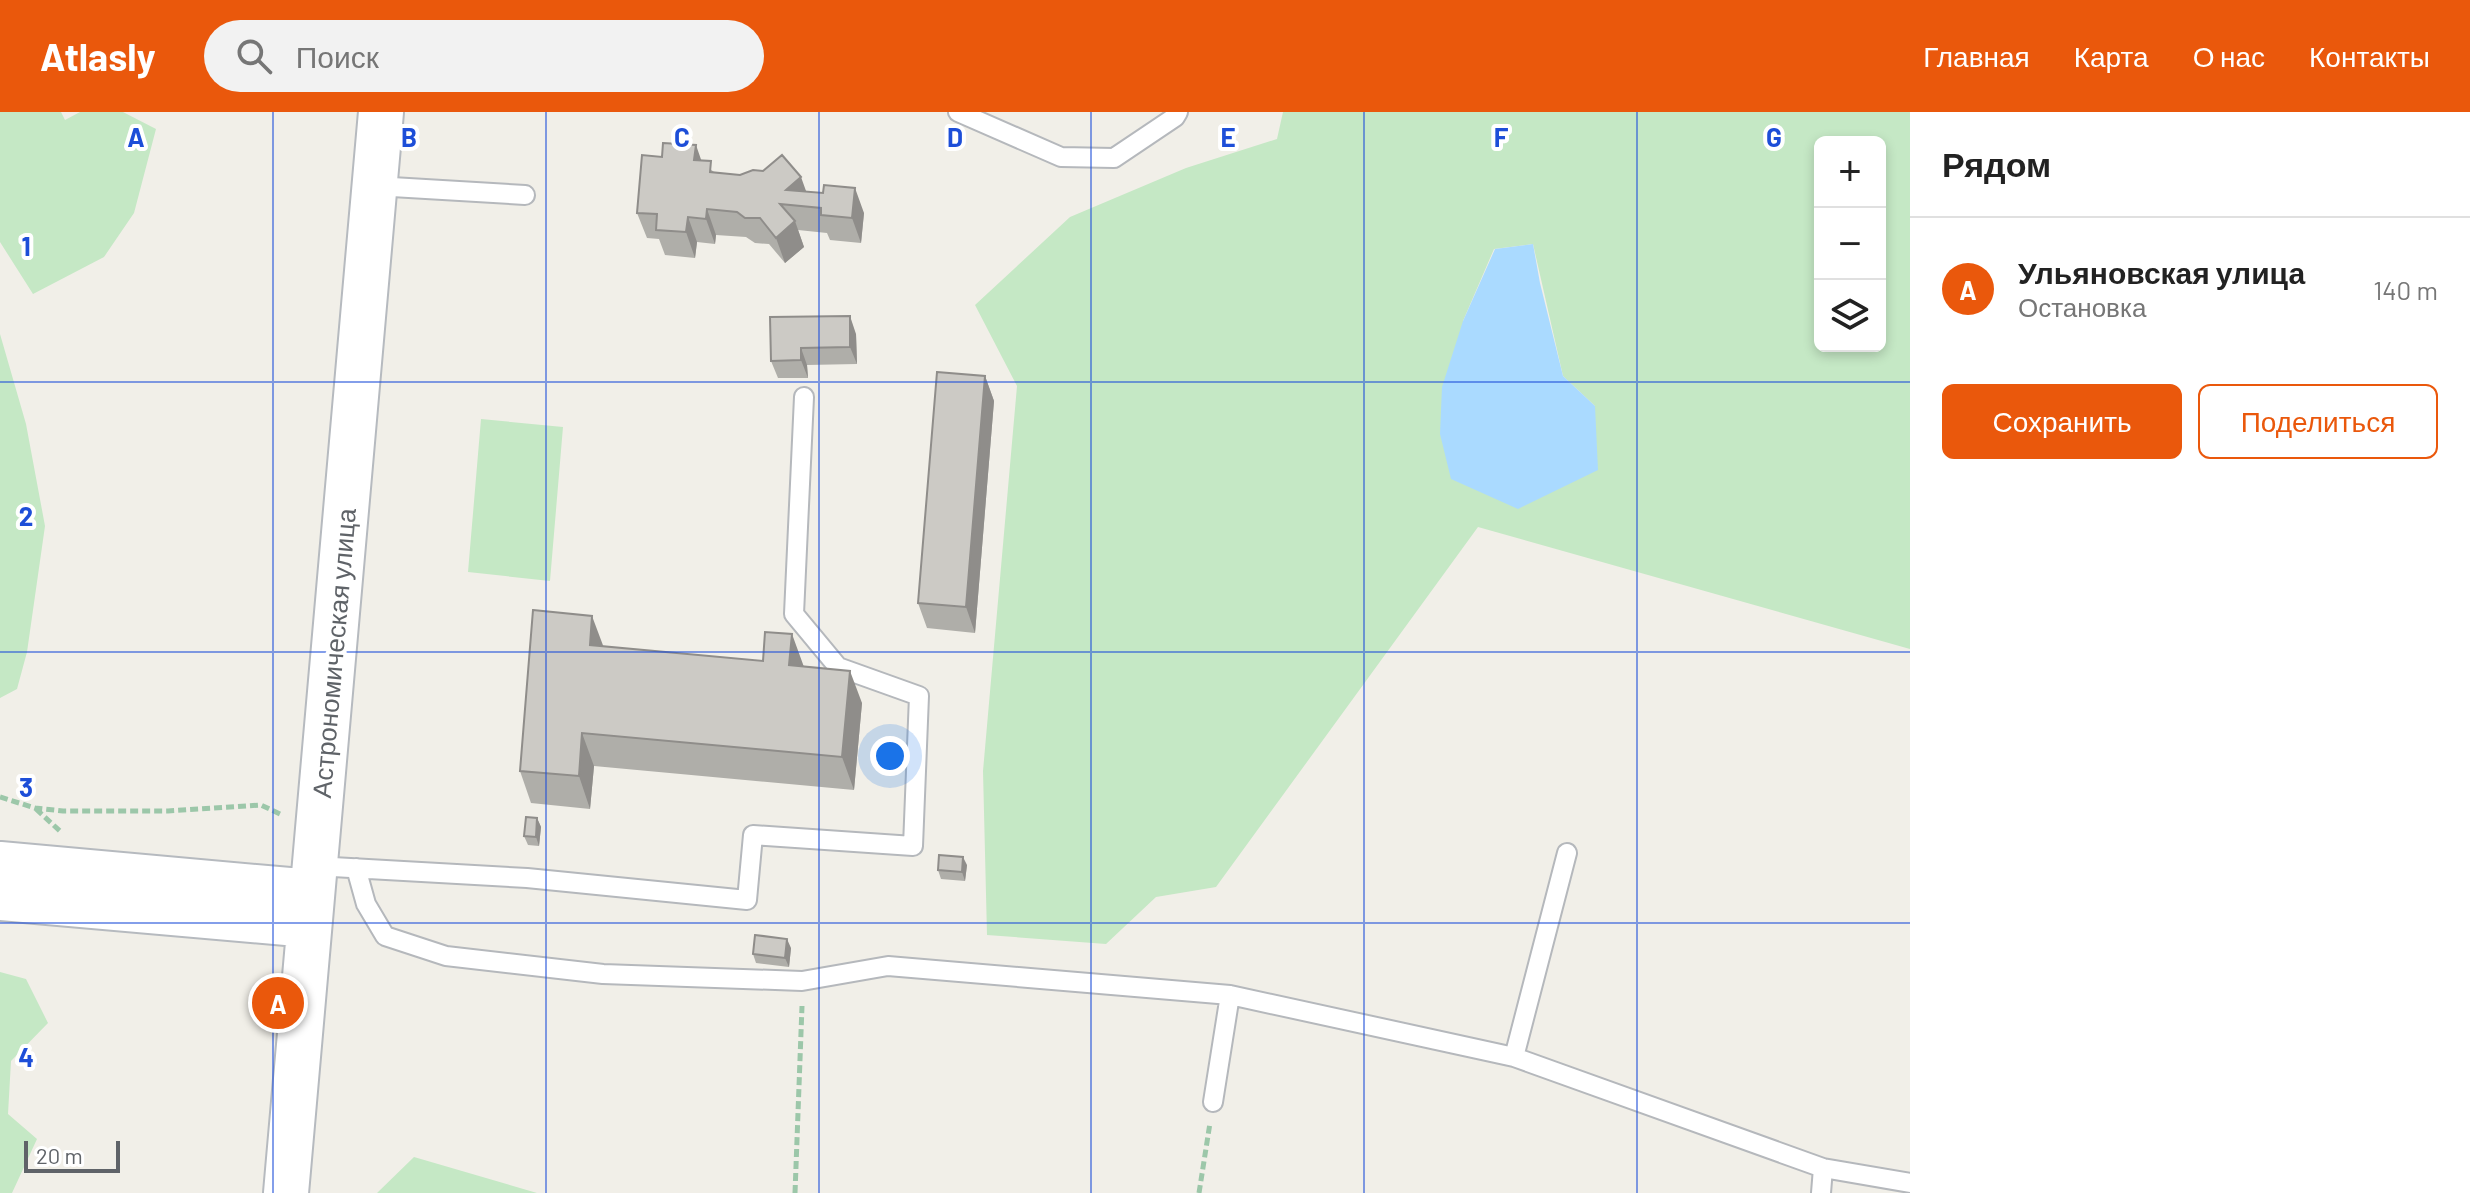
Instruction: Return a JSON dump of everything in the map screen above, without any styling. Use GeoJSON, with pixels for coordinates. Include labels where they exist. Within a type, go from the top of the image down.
{"type":"FeatureCollection","features":[{"type":"Feature","properties":{"kind":"main road","name":"Астрономическая улица"},"geometry":{"type":"LineString","coordinates":[[286,1193],[323,888],[381,112]]}},
{"type":"Feature","properties":{"kind":"main road"},"geometry":{"type":"LineString","coordinates":[[0,864],[323,888]]}},
{"type":"Feature","properties":{"kind":"main road"},"geometry":{"type":"LineString","coordinates":[[0,898],[323,888]]}},
{"type":"Feature","properties":{"kind":"lane"},"geometry":{"type":"LineString","coordinates":[[958,112],[1061,157],[1114,158],[1178,112]]}},
{"type":"Feature","properties":{"kind":"lane"},"geometry":{"type":"LineString","coordinates":[[375,186],[525,195]]}},
{"type":"Feature","properties":{"kind":"lane"},"geometry":{"type":"LineString","coordinates":[[323,888],[527,878],[747,900],[753,835],[913,846],[919,696],[838,667],[794,614],[804,397]]}},
{"type":"Feature","properties":{"kind":"lane"},"geometry":{"type":"LineString","coordinates":[[1514,1057],[1567,853]]}},
{"type":"Feature","properties":{"kind":"lane"},"geometry":{"type":"LineString","coordinates":[[323,888],[366,904],[385,936],[446,956],[603,974],[802,981],[888,966],[1230,995],[1514,1057],[1823,1168],[1910,1183]]}},
{"type":"Feature","properties":{"kind":"lane"},"geometry":{"type":"LineString","coordinates":[[1213,1102],[1230,995]]}},
{"type":"Feature","properties":{"kind":"lane"},"geometry":{"type":"LineString","coordinates":[[1821,1193],[1823,1168]]}},
{"type":"Feature","properties":{"kind":"path"},"geometry":{"type":"LineString","coordinates":[[0,797],[35,808],[90,813],[261,805],[279,812],[285,818]]}},
{"type":"Feature","properties":{"kind":"path"},"geometry":{"type":"LineString","coordinates":[[795,1193],[802,981]]}},
{"type":"Feature","properties":{"kind":"path"},"geometry":{"type":"LineString","coordinates":[[1199,1193],[1213,1102]]}},
{"type":"Feature","properties":{"kind":"green space"},"geometry":{"type":"Polygon","coordinates":[[[0,112],[61,112],[65,120],[80,112],[123,112],[156,129],[134,213],[104,257],[33,294],[0,242],[0,112]]]}},
{"type":"Feature","properties":{"kind":"green space"},"geometry":{"type":"Polygon","coordinates":[[[1283,112],[1910,112],[1910,649],[1478,527],[1216,887],[1156,897],[1106,944],[987,935],[983,771],[1017,386],[975,305],[1070,217],[1186,168],[1277,139],[1283,112]],[[1533,244],[1494,249],[1463,321],[1595,406],[1563,376],[1533,244]]]}},
{"type":"Feature","properties":{"kind":"green space"},"geometry":{"type":"Polygon","coordinates":[[[0,334],[26,424],[45,526],[27,652],[17,689],[0,698],[0,334]]]}},
{"type":"Feature","properties":{"kind":"green space"},"geometry":{"type":"Polygon","coordinates":[[[481,419],[563,427],[550,581],[468,572],[481,419]]]}},
{"type":"Feature","properties":{"kind":"green space"},"geometry":{"type":"Polygon","coordinates":[[[0,972],[26,979],[48,1023],[11,1061],[8,1114],[37,1139],[12,1193],[0,1193],[0,972]]]}},
{"type":"Feature","properties":{"kind":"green space"},"geometry":{"type":"Polygon","coordinates":[[[414,1157],[537,1193],[377,1193],[414,1157]]]}},
{"type":"Feature","properties":{"kind":"water"},"geometry":{"type":"Polygon","coordinates":[[[1533,244],[1563,376],[1595,406],[1598,470],[1518,509],[1451,479],[1440,434],[1442,387],[1463,321],[1495,249],[1533,244]]]}},
{"type":"Feature","properties":{"kind":"building"},"geometry":{"type":"Polygon","coordinates":[[[663,143],[696,145],[694,160],[711,161],[710,172],[740,175],[753,170],[763,171],[782,155],[801,177],[786,190],[823,193],[824,185],[855,188],[852,218],[821,215],[821,208],[780,204],[795,221],[776,238],[760,218],[745,218],[737,212],[707,209],[706,219],[688,217],[686,232],[656,230],[657,214],[637,213],[642,155],[662,157],[663,143]]]}},
{"type":"Feature","properties":{"kind":"building"},"geometry":{"type":"Polygon","coordinates":[[[850,316],[850,347],[801,348],[801,360],[771,361],[770,317],[850,316]]]}},
{"type":"Feature","properties":{"kind":"building"},"geometry":{"type":"Polygon","coordinates":[[[937,372],[985,376],[966,607],[918,603],[937,372]]]}},
{"type":"Feature","properties":{"kind":"building"},"geometry":{"type":"Polygon","coordinates":[[[533,610],[592,616],[590,645],[763,661],[765,632],[792,634],[789,665],[850,671],[842,757],[582,733],[579,776],[520,771],[533,610]]]}},
{"type":"Feature","properties":{"kind":"building"},"geometry":{"type":"Polygon","coordinates":[[[526,817],[537,818],[536,837],[524,836],[526,817]]]}},
{"type":"Feature","properties":{"kind":"building"},"geometry":{"type":"Polygon","coordinates":[[[939,855],[963,857],[962,872],[938,870],[939,855]]]}},
{"type":"Feature","properties":{"kind":"building"},"geometry":{"type":"Polygon","coordinates":[[[755,935],[787,939],[785,958],[753,954],[755,935]]]}},
{"type":"Feature","properties":{"kind":"place","name":"Ульяновская улица"},"geometry":{"type":"Point","coordinates":[278,1003]}}]}
